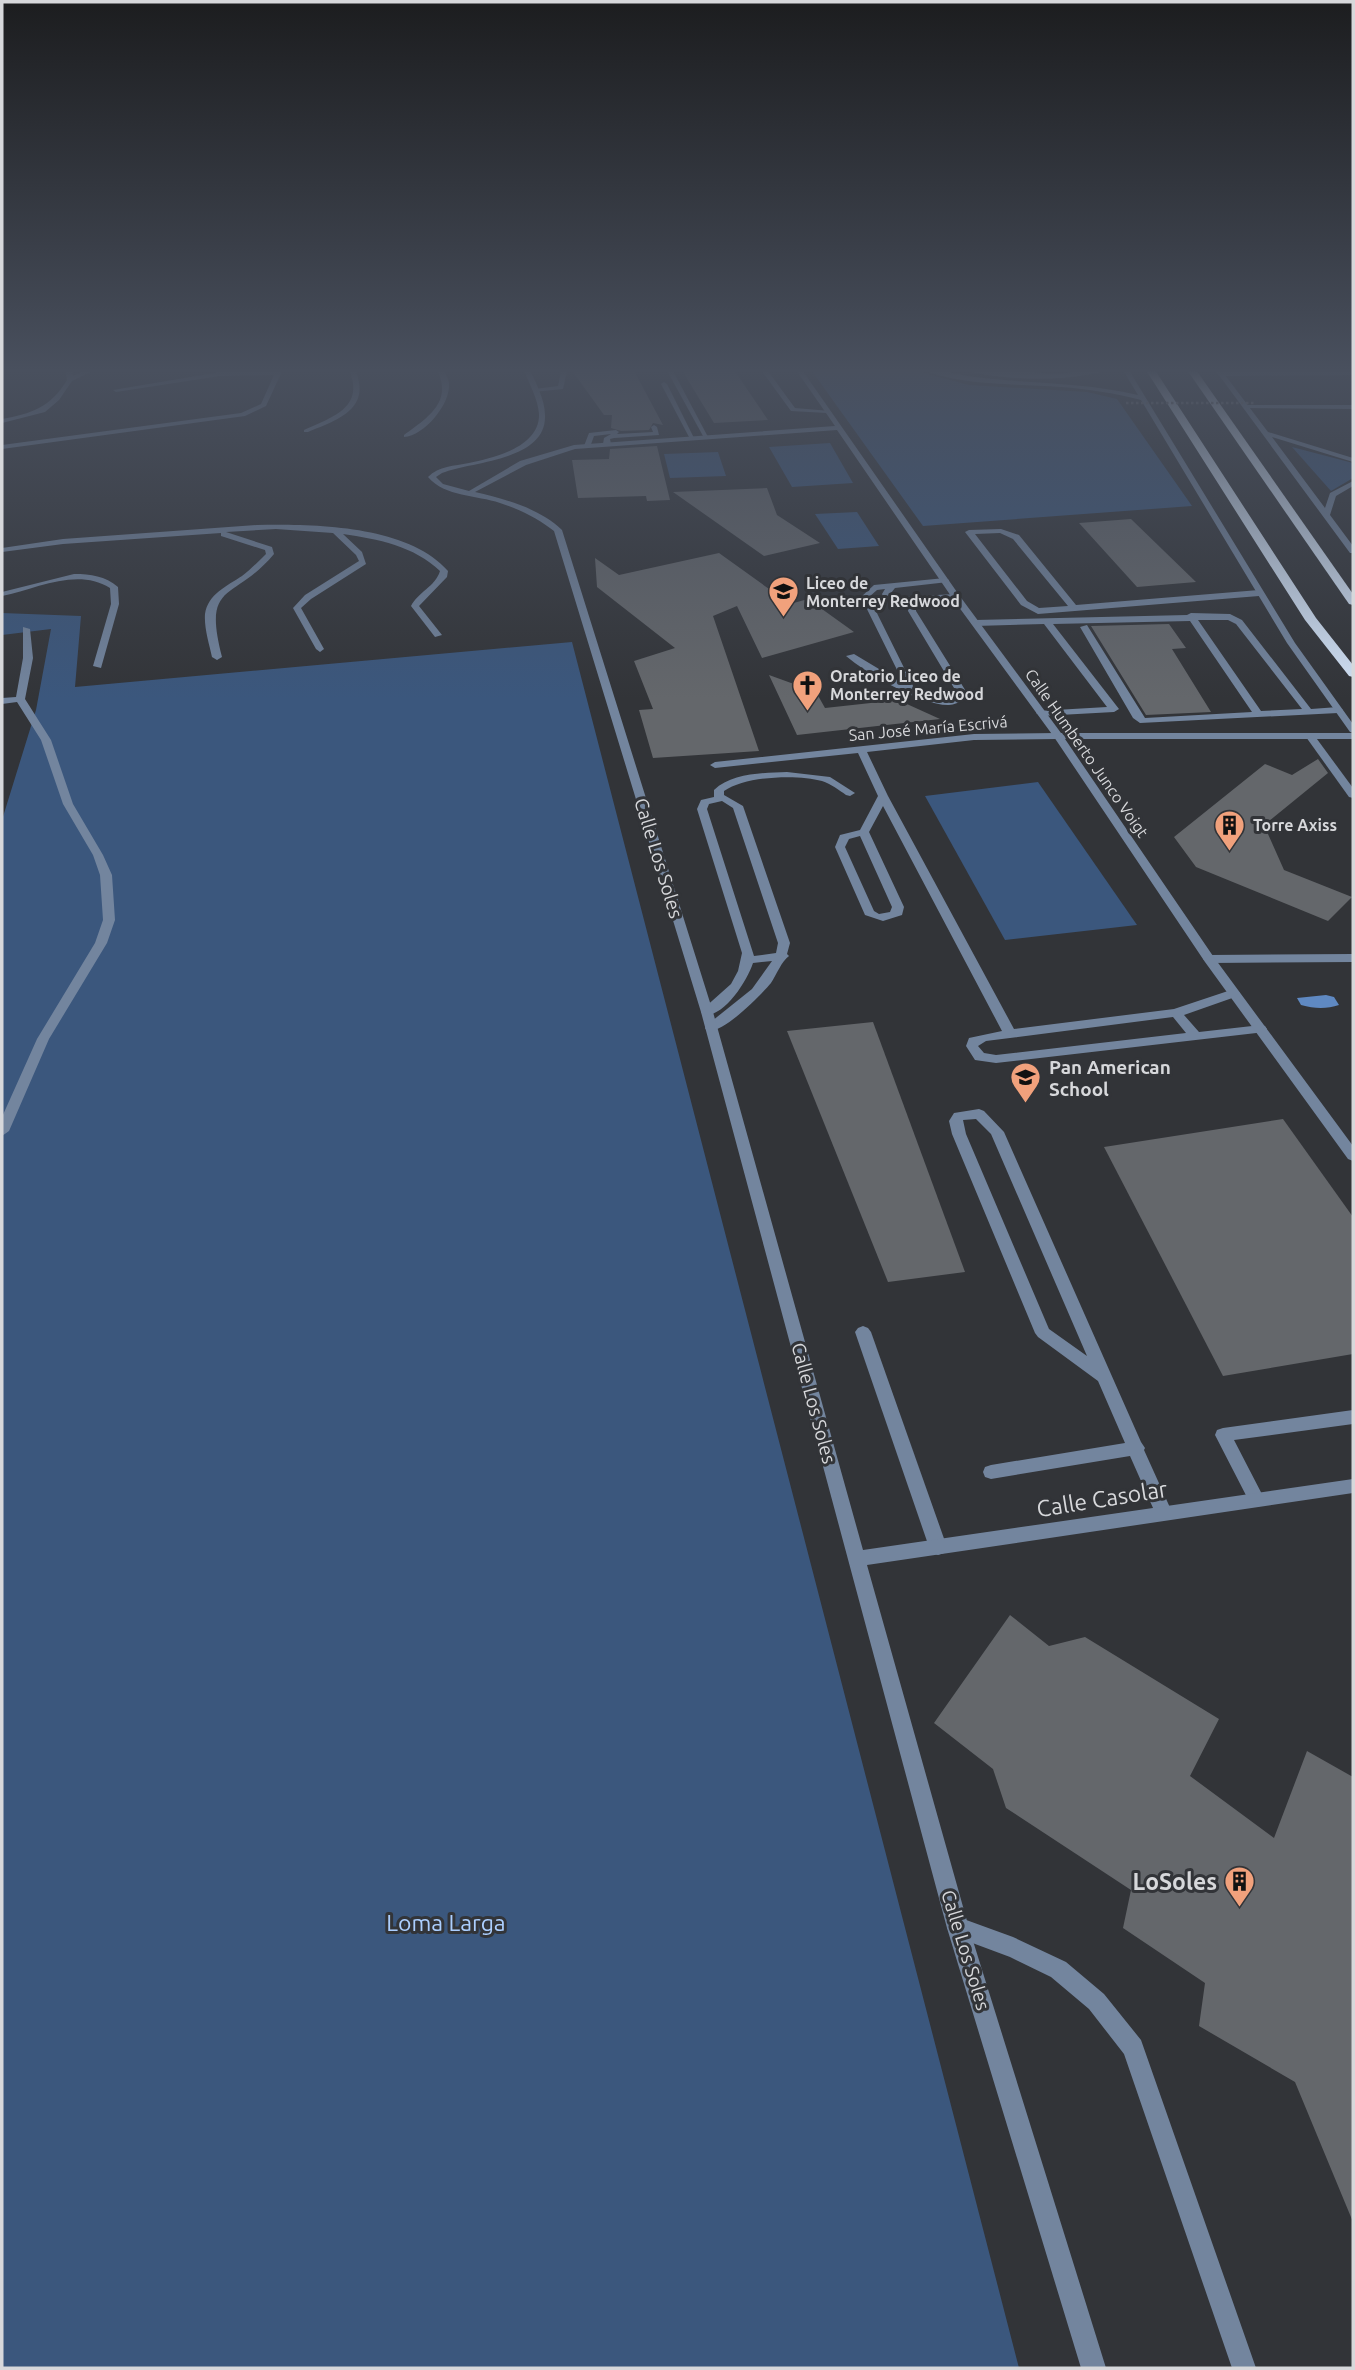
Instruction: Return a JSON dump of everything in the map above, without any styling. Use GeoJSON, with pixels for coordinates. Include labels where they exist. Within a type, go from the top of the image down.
{"type":"FeatureCollection","features":[{"type":"Feature","properties":{"kind":"highway"},"geometry":{"type":"LineString","coordinates":[[1219,478],[1311,620],[1353,673]]}},
{"type":"Feature","properties":{"kind":"highway"},"geometry":{"type":"LineString","coordinates":[[1266,478],[1353,602]]}},
{"type":"Feature","properties":{"kind":"street","name":"Calle Los Soles"},"geometry":{"type":"LineString","coordinates":[[433,478],[440,486],[472,491],[503,501],[544,519],[558,530],[707,1012],[958,1928],[1094,2368]]}},
{"type":"Feature","properties":{"kind":"street"},"geometry":{"type":"LineString","coordinates":[[472,491],[497,478]]}},
{"type":"Feature","properties":{"kind":"street","name":"Calle Humberto Junco Voigt"},"geometry":{"type":"LineString","coordinates":[[874,478],[956,597],[1058,736],[1209,959],[1353,1156]]}},
{"type":"Feature","properties":{"kind":"street"},"geometry":{"type":"LineString","coordinates":[[1191,478],[1259,593],[1353,730]]}},
{"type":"Feature","properties":{"kind":"street"},"geometry":{"type":"LineString","coordinates":[[1298,478],[1353,551]]}},
{"type":"Feature","properties":{"kind":"street"},"geometry":{"type":"LineString","coordinates":[[490,481],[503,501]]}},
{"type":"Feature","properties":{"kind":"street"},"geometry":{"type":"LineString","coordinates":[[1326,516],[1334,495],[1353,483]]}},
{"type":"Feature","properties":{"kind":"street"},"geometry":{"type":"LineString","coordinates":[[2,550],[77,540],[216,533],[275,527],[336,533],[407,545],[439,562],[444,577],[421,595],[415,607],[438,635]]}},
{"type":"Feature","properties":{"kind":"street"},"geometry":{"type":"LineString","coordinates":[[1075,609],[1016,537],[1001,531],[969,532],[1024,603],[1045,611],[1075,609],[1259,593]]}},
{"type":"Feature","properties":{"kind":"street"},"geometry":{"type":"LineString","coordinates":[[216,533],[259,544],[269,550],[270,554],[220,594],[212,604],[208,628],[217,657]]}},
{"type":"Feature","properties":{"kind":"street"},"geometry":{"type":"LineString","coordinates":[[320,649],[297,608],[308,597],[363,562],[359,554],[336,533]]}},
{"type":"Feature","properties":{"kind":"street"},"geometry":{"type":"LineString","coordinates":[[2,594],[80,577],[108,582],[114,587],[115,604],[98,666]]}},
{"type":"Feature","properties":{"kind":"street"},"geometry":{"type":"LineString","coordinates":[[912,691],[865,597],[869,590],[945,580]]}},
{"type":"Feature","properties":{"kind":"street"},"geometry":{"type":"LineString","coordinates":[[893,585],[886,591],[888,597],[916,600],[956,597]]}},
{"type":"Feature","properties":{"kind":"street"},"geometry":{"type":"LineString","coordinates":[[851,656],[912,691],[941,704],[957,701],[962,693],[912,611],[912,604],[916,600]]}},
{"type":"Feature","properties":{"kind":"street"},"geometry":{"type":"LineString","coordinates":[[1191,616],[1256,713]]}},
{"type":"Feature","properties":{"kind":"street"},"geometry":{"type":"LineString","coordinates":[[975,623],[1222,616],[1239,622],[1305,708]]}},
{"type":"Feature","properties":{"kind":"street"},"geometry":{"type":"LineString","coordinates":[[1041,713],[1114,709],[1046,621]]}},
{"type":"Feature","properties":{"kind":"street"},"geometry":{"type":"LineString","coordinates":[[1084,627],[1138,718],[1156,722],[1335,706]]}},
{"type":"Feature","properties":{"kind":"street"},"geometry":{"type":"LineString","coordinates":[[2,1130],[43,1039],[101,943],[109,920],[106,875],[98,855],[68,804],[46,740],[20,699],[28,658],[26,629]]}},
{"type":"Feature","properties":{"kind":"street"},"geometry":{"type":"LineString","coordinates":[[2,701],[20,699]]}},
{"type":"Feature","properties":{"kind":"street","name":"San José María Escrivá"},"geometry":{"type":"LineString","coordinates":[[715,765],[974,737],[1353,736]]}},
{"type":"Feature","properties":{"kind":"street"},"geometry":{"type":"LineString","coordinates":[[1311,737],[1353,795]]}},
{"type":"Feature","properties":{"kind":"street"},"geometry":{"type":"LineString","coordinates":[[861,749],[883,796],[1010,1033]]}},
{"type":"Feature","properties":{"kind":"street"},"geometry":{"type":"LineString","coordinates":[[719,798],[719,790],[727,784],[770,776],[827,779],[850,793]]}},
{"type":"Feature","properties":{"kind":"street"},"geometry":{"type":"LineString","coordinates":[[864,832],[898,907],[898,913],[893,916],[880,918],[869,913],[841,847],[844,837],[864,832],[883,796]]}},
{"type":"Feature","properties":{"kind":"street"},"geometry":{"type":"LineString","coordinates":[[707,1012],[729,993],[742,977],[748,960],[702,809],[705,802],[719,798],[730,800],[738,806],[784,943],[783,956],[765,979],[727,1017],[711,1028]]}},
{"type":"Feature","properties":{"kind":"street"},"geometry":{"type":"LineString","coordinates":[[748,960],[783,956]]}},
{"type":"Feature","properties":{"kind":"street"},"geometry":{"type":"LineString","coordinates":[[1209,959],[1353,958]]}},
{"type":"Feature","properties":{"kind":"street"},"geometry":{"type":"LineString","coordinates":[[1234,993],[1176,1013],[978,1038],[972,1045],[980,1057],[996,1059],[1261,1029]]}},
{"type":"Feature","properties":{"kind":"street"},"geometry":{"type":"LineString","coordinates":[[1176,1013],[1195,1036]]}},
{"type":"Feature","properties":{"kind":"street"},"geometry":{"type":"LineString","coordinates":[[1104,1377],[1044,1333],[960,1134],[956,1121],[959,1116],[979,1114],[997,1132],[1137,1448],[1163,1513]]}},
{"type":"Feature","properties":{"kind":"street"},"geometry":{"type":"LineString","coordinates":[[863,1332],[938,1548]]}},
{"type":"Feature","properties":{"kind":"street"},"geometry":{"type":"LineString","coordinates":[[1257,1500],[1223,1436],[1353,1417]]}},
{"type":"Feature","properties":{"kind":"street"},"geometry":{"type":"LineString","coordinates":[[991,1472],[1137,1448]]}},
{"type":"Feature","properties":{"kind":"street","name":"Calle Casolar"},"geometry":{"type":"LineString","coordinates":[[857,1559],[1353,1486]]}},
{"type":"Feature","properties":{"kind":"street"},"geometry":{"type":"LineString","coordinates":[[958,1928],[1042,1958],[1087,1989],[1112,2017],[1126,2038],[1138,2061],[1244,2368]]}},
{"type":"Feature","properties":{"kind":"green space"},"geometry":{"type":"Polygon","coordinates":[[[787,478],[850,478],[853,483],[792,487],[787,478]]]}},
{"type":"Feature","properties":{"kind":"green space"},"geometry":{"type":"Polygon","coordinates":[[[888,478],[1172,478],[1192,506],[923,526],[888,478]]]}},
{"type":"Feature","properties":{"kind":"green space"},"geometry":{"type":"Polygon","coordinates":[[[1319,478],[1353,478],[1353,478],[1331,491],[1319,478]]]}},
{"type":"Feature","properties":{"kind":"green space"},"geometry":{"type":"Polygon","coordinates":[[[857,512],[879,546],[838,549],[815,514],[857,512]]]}},
{"type":"Feature","properties":{"kind":"green space","name":"Loma Larga"},"geometry":{"type":"Polygon","coordinates":[[[2,613],[81,616],[75,687],[572,642],[1019,2368],[2,2368],[2,820],[36,710],[51,629],[2,635],[2,613]]]}},
{"type":"Feature","properties":{"kind":"green space"},"geometry":{"type":"Polygon","coordinates":[[[1038,782],[1137,925],[1005,940],[925,796],[1038,782]]]}},
{"type":"Feature","properties":{"kind":"shaded area"},"geometry":{"type":"Polygon","coordinates":[[[1326,995],[1334,997],[1339,1005],[1311,1007],[1301,1005],[1297,998],[1326,995]]]}},
{"type":"Feature","properties":{"kind":"building"},"geometry":{"type":"Polygon","coordinates":[[[575,478],[665,478],[670,500],[647,501],[646,496],[578,498],[575,478]]]}},
{"type":"Feature","properties":{"kind":"building"},"geometry":{"type":"Polygon","coordinates":[[[767,488],[777,515],[820,543],[764,556],[673,492],[767,488]]]}},
{"type":"Feature","properties":{"kind":"building"},"geometry":{"type":"Polygon","coordinates":[[[1131,519],[1196,582],[1137,587],[1079,523],[1131,519]]]}},
{"type":"Feature","properties":{"kind":"building"},"geometry":{"type":"Polygon","coordinates":[[[719,553],[790,604],[808,599],[854,632],[762,658],[737,606],[713,616],[759,751],[653,758],[639,710],[653,709],[634,661],[675,648],[597,587],[595,558],[619,575],[719,553]]]}},
{"type":"Feature","properties":{"kind":"building"},"geometry":{"type":"Polygon","coordinates":[[[1169,624],[1186,648],[1172,649],[1211,712],[1146,715],[1091,626],[1169,624]]]}},
{"type":"Feature","properties":{"kind":"building"},"geometry":{"type":"Polygon","coordinates":[[[769,675],[816,692],[825,708],[898,700],[940,719],[797,735],[769,675]]]}},
{"type":"Feature","properties":{"kind":"building","name":"Torre Axiss"},"geometry":{"type":"Polygon","coordinates":[[[1318,759],[1328,773],[1264,825],[1284,870],[1352,897],[1328,921],[1196,867],[1174,837],[1265,764],[1292,775],[1318,759]]]}},
{"type":"Feature","properties":{"kind":"building"},"geometry":{"type":"Polygon","coordinates":[[[873,1022],[965,1272],[888,1282],[787,1031],[873,1022]]]}},
{"type":"Feature","properties":{"kind":"building"},"geometry":{"type":"Polygon","coordinates":[[[1283,1119],[1353,1217],[1353,1354],[1223,1376],[1104,1147],[1283,1119]]]}},
{"type":"Feature","properties":{"kind":"building","name":"LoSoles"},"geometry":{"type":"Polygon","coordinates":[[[1010,1615],[1049,1646],[1085,1637],[1219,1719],[1190,1776],[1274,1838],[1307,1751],[1353,1777],[1353,2222],[1295,2082],[1199,2026],[1205,1983],[1123,1928],[1131,1890],[1006,1808],[993,1769],[934,1723],[1010,1615]]]}},
{"type":"Feature","properties":{"kind":"place","name":"Liceo de Monterrey Redwood"},"geometry":{"type":"Point","coordinates":[783,619]}},
{"type":"Feature","properties":{"kind":"place","name":"Oratorio Liceo de Monterrey Redwood"},"geometry":{"type":"Point","coordinates":[807,712]}},
{"type":"Feature","properties":{"kind":"place","name":"Torre Axiss"},"geometry":{"type":"Point","coordinates":[1230,852]}},
{"type":"Feature","properties":{"kind":"place","name":"Pan American School"},"geometry":{"type":"Point","coordinates":[1026,1105]}},
{"type":"Feature","properties":{"kind":"place","name":"LoSoles"},"geometry":{"type":"Point","coordinates":[1240,1909]}}]}
